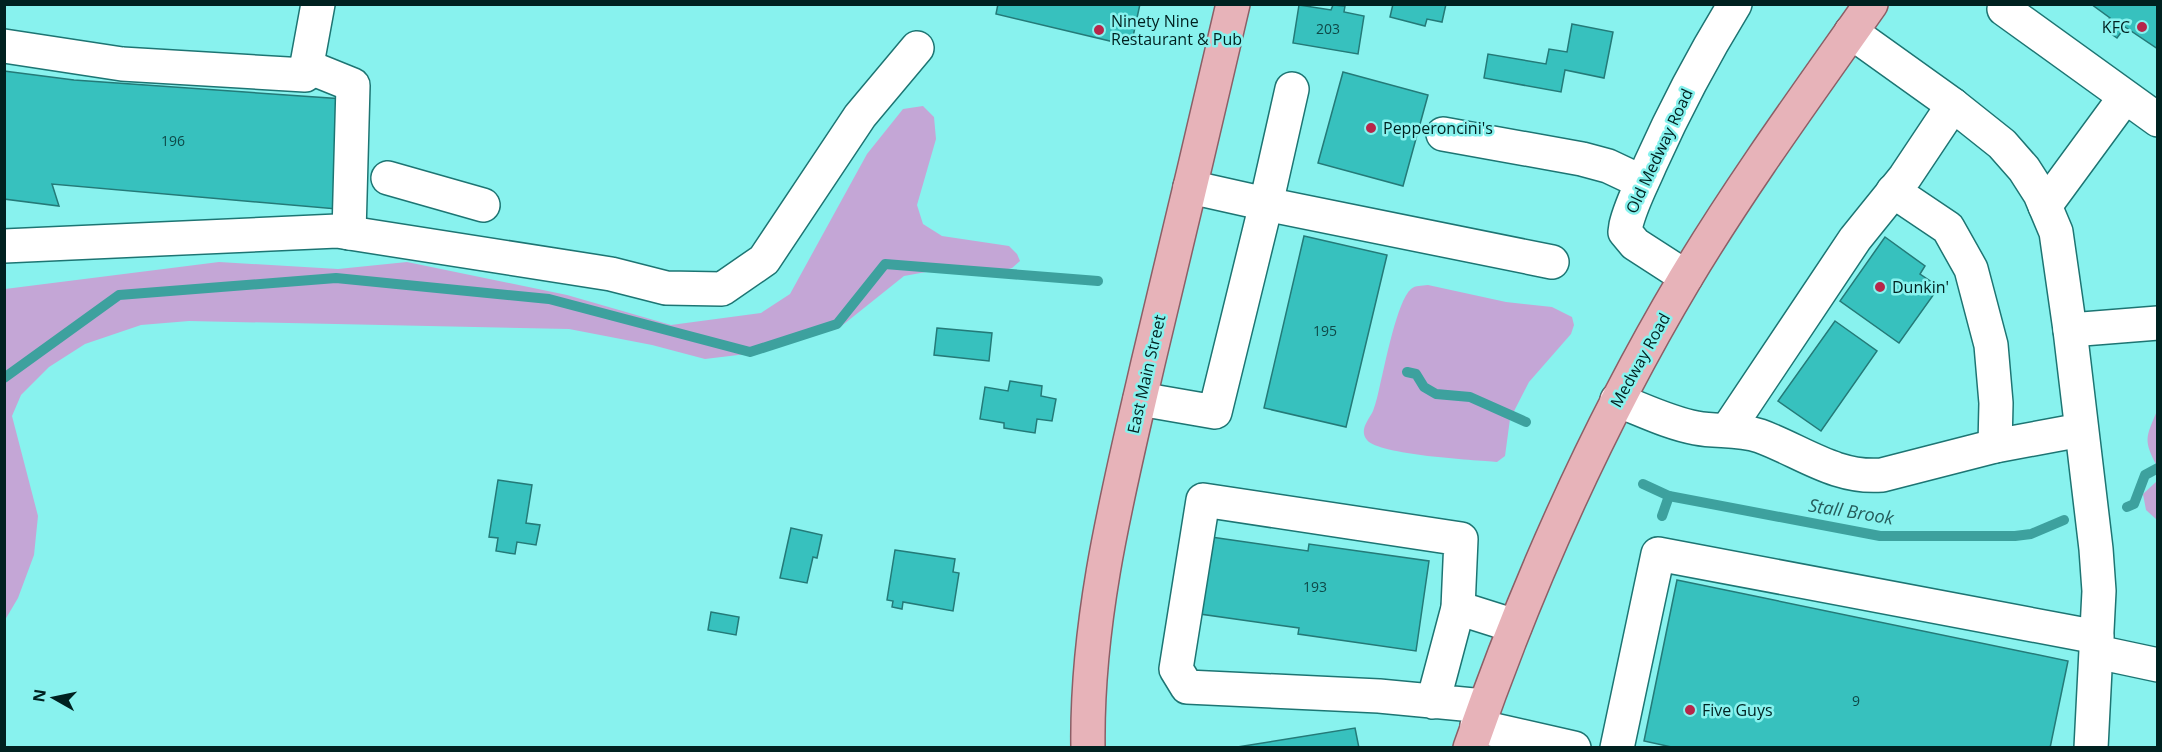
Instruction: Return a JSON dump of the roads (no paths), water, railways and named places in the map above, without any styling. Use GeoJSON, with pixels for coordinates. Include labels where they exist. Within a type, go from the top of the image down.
{"type":"FeatureCollection","features":[{"type":"Feature","properties":{"kind":"main road","name":"East Main Street"},"geometry":{"type":"LineString","coordinates":[[1088,747],[1089,694],[1112,519],[1233,4]]}},
{"type":"Feature","properties":{"kind":"main road","name":"Medway Road"},"geometry":{"type":"LineString","coordinates":[[1477,727],[1515,626],[1556,528],[1617,400],[1686,277],[1772,145],[1871,4]]}},
{"type":"Feature","properties":{"kind":"street"},"geometry":{"type":"LineString","coordinates":[[4,46],[122,64],[305,75],[318,4]]}},
{"type":"Feature","properties":{"kind":"street","name":"Old Medway Road"},"geometry":{"type":"LineString","coordinates":[[1686,277],[1635,244],[1625,232],[1642,182],[1692,78],[1735,4]]}},
{"type":"Feature","properties":{"kind":"street"},"geometry":{"type":"LineString","coordinates":[[2007,4],[2004,9],[2157,120]]}},
{"type":"Feature","properties":{"kind":"street"},"geometry":{"type":"LineString","coordinates":[[1851,32],[1953,105],[2013,155],[2024,169],[2045,206],[2059,245],[2096,549],[2099,591],[2091,747]]}},
{"type":"Feature","properties":{"kind":"street"},"geometry":{"type":"LineString","coordinates":[[4,246],[337,231],[612,274],[666,288],[722,289],[764,260],[860,117],[917,48]]}},
{"type":"Feature","properties":{"kind":"street"},"geometry":{"type":"LineString","coordinates":[[306,66],[353,85],[349,233]]}},
{"type":"Feature","properties":{"kind":"street"},"geometry":{"type":"LineString","coordinates":[[1140,399],[1215,412],[1292,89]]}},
{"type":"Feature","properties":{"kind":"street"},"geometry":{"type":"LineString","coordinates":[[2045,206],[2125,97]]}},
{"type":"Feature","properties":{"kind":"street"},"geometry":{"type":"LineString","coordinates":[[1728,429],[1855,239],[1893,191],[1953,105]]}},
{"type":"Feature","properties":{"kind":"street"},"geometry":{"type":"LineString","coordinates":[[1443,134],[1582,159],[1608,166],[1642,182]]}},
{"type":"Feature","properties":{"kind":"street"},"geometry":{"type":"LineString","coordinates":[[388,178],[483,205]]}},
{"type":"Feature","properties":{"kind":"street"},"geometry":{"type":"LineString","coordinates":[[1190,187],[1552,262]]}},
{"type":"Feature","properties":{"kind":"street"},"geometry":{"type":"LineString","coordinates":[[1893,191],[1948,228],[1971,269],[1991,345],[1996,403],[1995,446]]}},
{"type":"Feature","properties":{"kind":"street"},"geometry":{"type":"LineString","coordinates":[[2070,330],[2157,323]]}},
{"type":"Feature","properties":{"kind":"street"},"geometry":{"type":"LineString","coordinates":[[1617,400],[1679,424],[1710,430],[1728,429],[1760,436],[1834,470],[1865,476],[1882,475],[1995,446],[2081,430]]}},
{"type":"Feature","properties":{"kind":"street"},"geometry":{"type":"LineString","coordinates":[[1433,702],[1458,608],[1461,539],[1203,500],[1176,669],[1187,687],[1379,696],[1433,702],[1477,727],[1574,747]]}},
{"type":"Feature","properties":{"kind":"street"},"geometry":{"type":"LineString","coordinates":[[1617,747],[1658,555],[2097,645],[2157,665]]}},
{"type":"Feature","properties":{"kind":"street"},"geometry":{"type":"LineString","coordinates":[[1458,608],[1515,626]]}},
{"type":"Feature","properties":{"kind":"waterway"},"geometry":{"type":"LineString","coordinates":[[4,378],[119,295],[336,278],[549,299],[750,352],[837,324],[885,264],[1098,281]]}},
{"type":"Feature","properties":{"kind":"waterway"},"geometry":{"type":"LineString","coordinates":[[1407,372],[1416,374],[1424,387],[1436,394],[1470,397],[1526,422]]}},
{"type":"Feature","properties":{"kind":"waterway","name":"Stall Brook"},"geometry":{"type":"LineString","coordinates":[[2127,507],[2134,504],[2145,475],[2158,468]]}},
{"type":"Feature","properties":{"kind":"waterway","name":"Stall Brook"},"geometry":{"type":"LineString","coordinates":[[1643,484],[1669,496],[1880,536],[2015,536],[2031,534],[2064,520]]}},
{"type":"Feature","properties":{"kind":"waterway"},"geometry":{"type":"LineString","coordinates":[[1662,516],[1669,496]]}},
{"type":"Feature","properties":{"kind":"place","name":"KFC"},"geometry":{"type":"Point","coordinates":[2142,27]}},
{"type":"Feature","properties":{"kind":"place","name":"Ninety Nine Restaurant & Pub"},"geometry":{"type":"Point","coordinates":[1099,30]}},
{"type":"Feature","properties":{"kind":"place","name":"Pepperoncini's"},"geometry":{"type":"Point","coordinates":[1371,128]}},
{"type":"Feature","properties":{"kind":"place","name":"Dunkin'"},"geometry":{"type":"Point","coordinates":[1880,287]}},
{"type":"Feature","properties":{"kind":"place","name":"Five Guys"},"geometry":{"type":"Point","coordinates":[1690,710]}}]}
